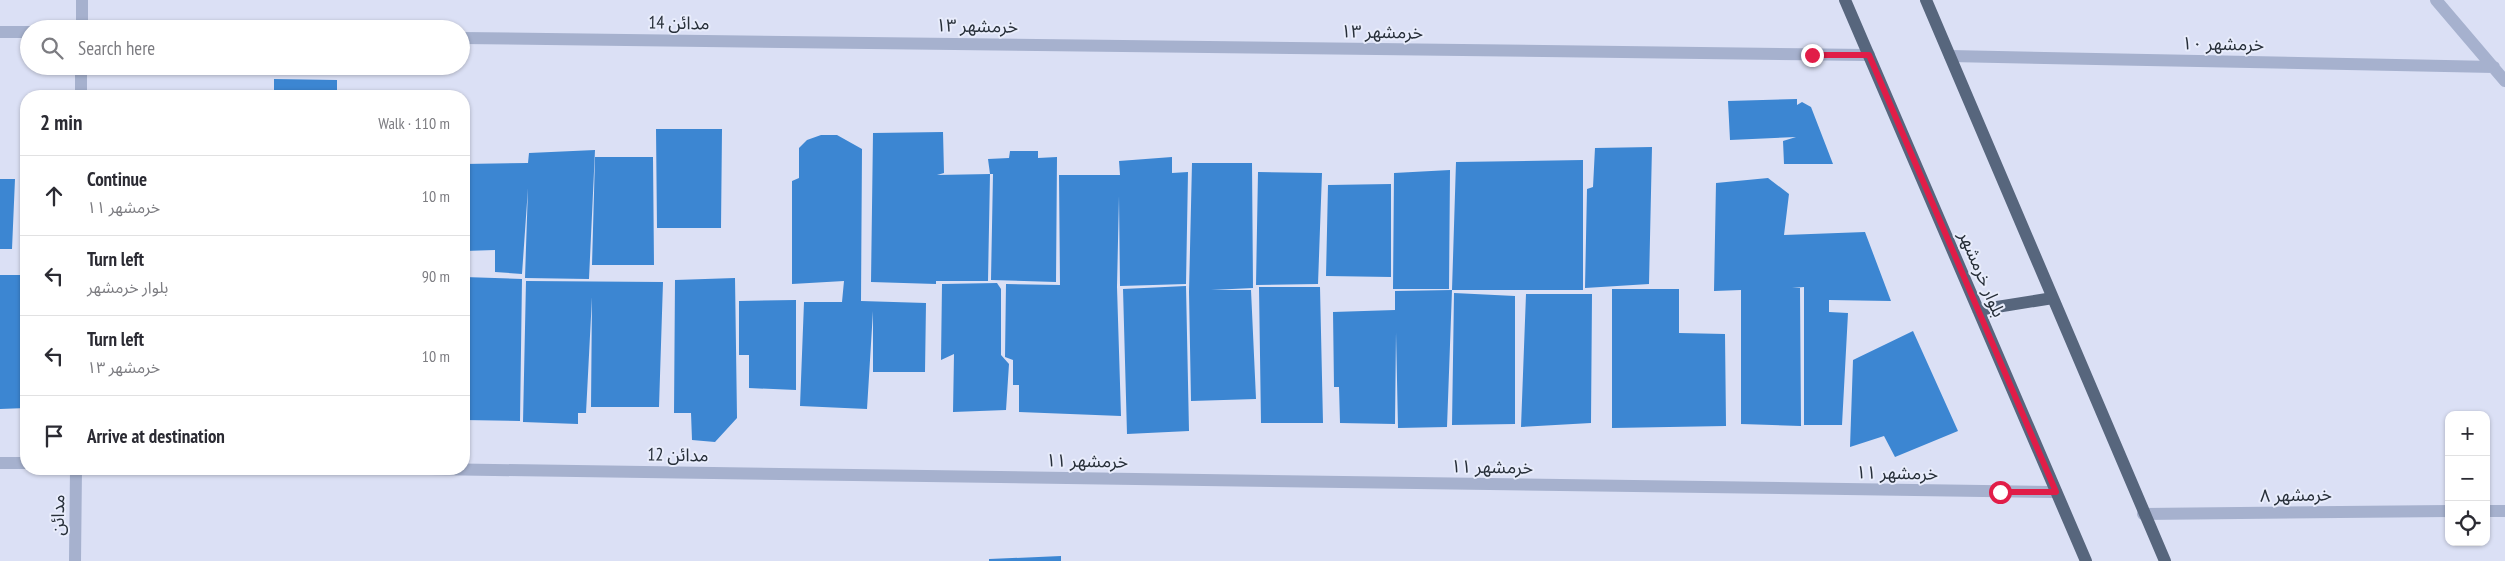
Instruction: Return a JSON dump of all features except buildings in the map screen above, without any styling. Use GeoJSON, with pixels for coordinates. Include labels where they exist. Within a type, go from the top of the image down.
{"type":"FeatureCollection","features":[{"type":"Feature","properties":{"kind":"main road","name":"بلوار خرمشهر"},"geometry":{"type":"LineString","coordinates":[[1845,0],[2086,561]]}},
{"type":"Feature","properties":{"kind":"main road"},"geometry":{"type":"LineString","coordinates":[[1926,0],[2143,514],[2165,561]]}},
{"type":"Feature","properties":{"kind":"main road"},"geometry":{"type":"LineString","coordinates":[[1978,310],[2053,298]]}},
{"type":"Feature","properties":{"kind":"street"},"geometry":{"type":"LineString","coordinates":[[82,0],[82,20]]}},
{"type":"Feature","properties":{"kind":"street"},"geometry":{"type":"LineString","coordinates":[[2436,0],[2505,81]]}},
{"type":"Feature","properties":{"kind":"street"},"geometry":{"type":"LineString","coordinates":[[0,32],[20,32]]}},
{"type":"Feature","properties":{"kind":"street","name":"مدائن 14"},"geometry":{"type":"LineString","coordinates":[[470,38],[895,43]]}},
{"type":"Feature","properties":{"kind":"street","name":"خرمشهر ۱۳"},"geometry":{"type":"LineString","coordinates":[[895,43],[1869,55]]}},
{"type":"Feature","properties":{"kind":"street","name":"خرمشهر ۱۰"},"geometry":{"type":"LineString","coordinates":[[1950,56],[2494,68]]}},
{"type":"Feature","properties":{"kind":"street"},"geometry":{"type":"LineString","coordinates":[[81,75],[81,90]]}},
{"type":"Feature","properties":{"kind":"street"},"geometry":{"type":"LineString","coordinates":[[0,462],[20,463]]}},
{"type":"Feature","properties":{"kind":"street","name":"مدائن 12"},"geometry":{"type":"LineString","coordinates":[[470,470],[927,476]]}},
{"type":"Feature","properties":{"kind":"street","name":"مدائن"},"geometry":{"type":"LineString","coordinates":[[75,561],[76,475]]}},
{"type":"Feature","properties":{"kind":"street","name":"خرمشهر ۱۱"},"geometry":{"type":"LineString","coordinates":[[927,476],[2056,492]]}},
{"type":"Feature","properties":{"kind":"street","name":"خرمشهر ۸"},"geometry":{"type":"LineString","coordinates":[[2143,514],[2445,511]]}},
{"type":"Feature","properties":{"kind":"street"},"geometry":{"type":"LineString","coordinates":[[2490,511],[2505,511]]}},
{"type":"Feature","properties":{"kind":"route"},"geometry":{"type":"LineString","coordinates":[[1812,55],[1869,55],[2056,492],[2000,492]]}}]}
